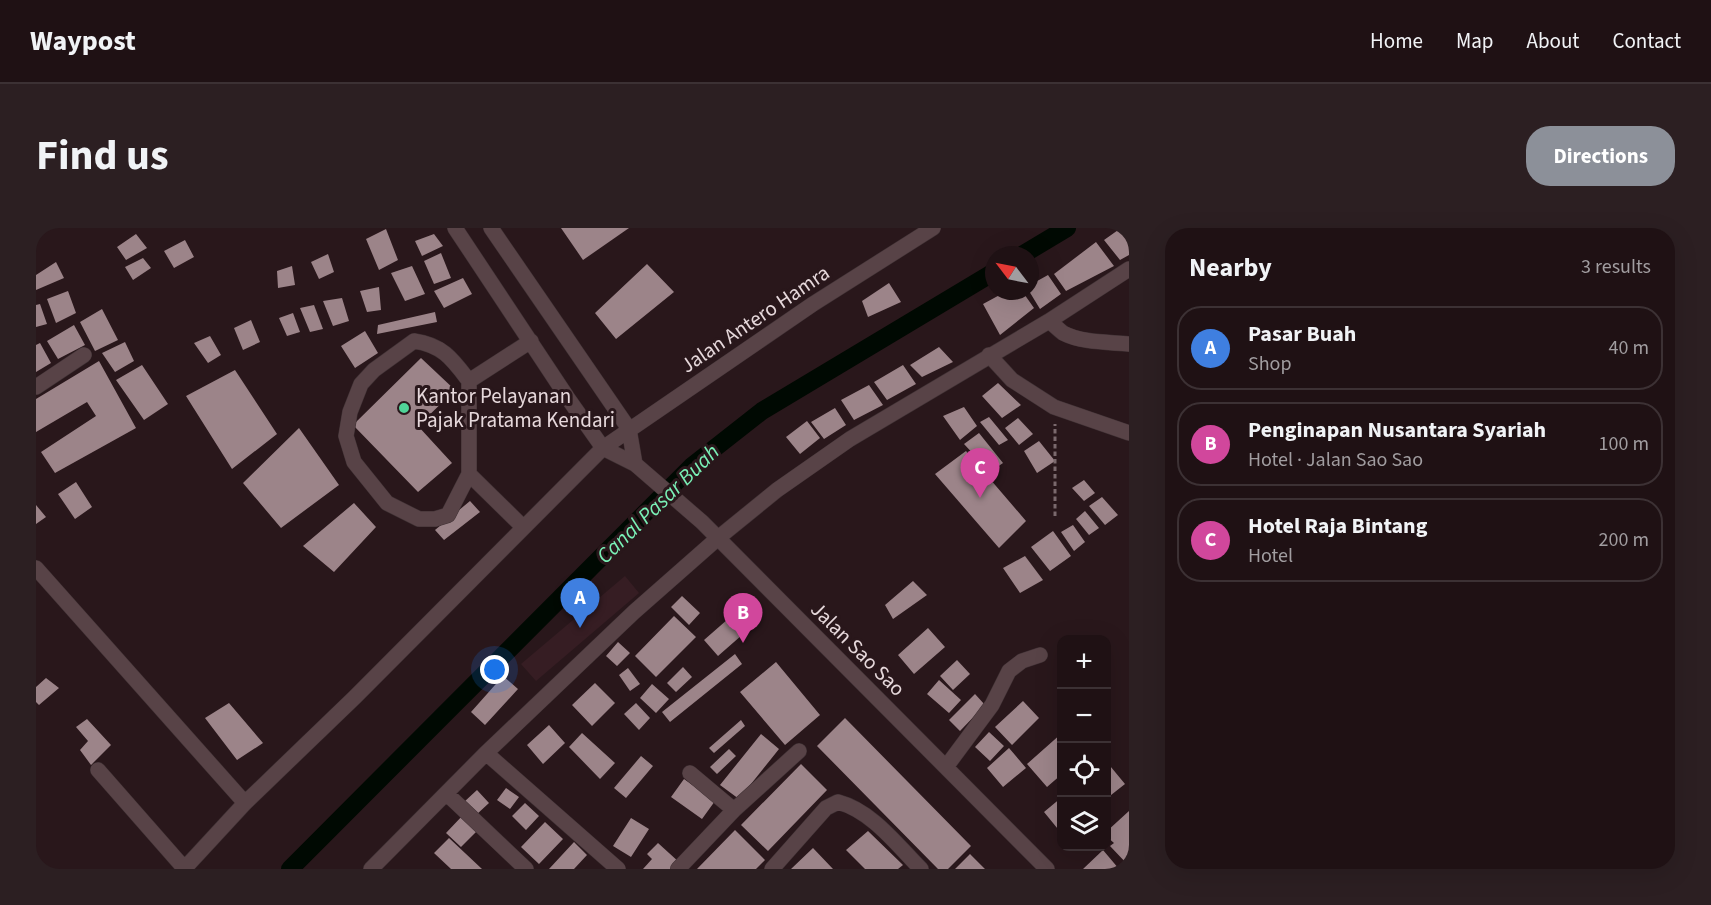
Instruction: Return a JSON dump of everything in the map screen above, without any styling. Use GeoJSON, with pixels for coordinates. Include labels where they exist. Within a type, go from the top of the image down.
{"type":"FeatureCollection","features":[{"type":"Feature","properties":{"kind":"street","name":"Jalan Sao Sao"},"geometry":{"type":"LineString","coordinates":[[456,228],[603,448],[635,464],[702,522],[1047,869]]}},
{"type":"Feature","properties":{"kind":"street"},"geometry":{"type":"LineString","coordinates":[[491,228],[629,429],[635,464]]}},
{"type":"Feature","properties":{"kind":"street","name":"Jalan Antero Hamra"},"geometry":{"type":"LineString","coordinates":[[184,869],[245,803],[355,697],[603,448],[813,304],[933,228]]}},
{"type":"Feature","properties":{"kind":"street"},"geometry":{"type":"LineString","coordinates":[[371,869],[486,753],[634,612],[777,490],[850,439],[1048,321],[1129,269]]}},
{"type":"Feature","properties":{"kind":"street"},"geometry":{"type":"LineString","coordinates":[[1048,321],[1064,333],[1085,340],[1129,344]]}},
{"type":"Feature","properties":{"kind":"street"},"geometry":{"type":"LineString","coordinates":[[414,341],[430,343],[452,359],[469,381],[469,474],[448,515],[435,519],[418,519],[387,503],[375,491],[354,462],[346,436],[350,412],[361,384],[374,370],[414,341]]}},
{"type":"Feature","properties":{"kind":"street"},"geometry":{"type":"LineString","coordinates":[[469,381],[531,341]]}},
{"type":"Feature","properties":{"kind":"street"},"geometry":{"type":"LineString","coordinates":[[36,387],[84,355]]}},
{"type":"Feature","properties":{"kind":"street"},"geometry":{"type":"LineString","coordinates":[[989,356],[1012,380],[1054,407],[1129,433]]}},
{"type":"Feature","properties":{"kind":"street"},"geometry":{"type":"LineString","coordinates":[[469,474],[523,527]]}},
{"type":"Feature","properties":{"kind":"street"},"geometry":{"type":"LineString","coordinates":[[36,568],[245,803]]}},
{"type":"Feature","properties":{"kind":"street"},"geometry":{"type":"LineString","coordinates":[[946,767],[992,705],[1009,671],[1022,661],[1040,655]]}},
{"type":"Feature","properties":{"kind":"street"},"geometry":{"type":"LineString","coordinates":[[678,869],[734,810],[799,751]]}},
{"type":"Feature","properties":{"kind":"street"},"geometry":{"type":"LineString","coordinates":[[486,753],[618,869]]}},
{"type":"Feature","properties":{"kind":"street"},"geometry":{"type":"LineString","coordinates":[[98,770],[184,869]]}},
{"type":"Feature","properties":{"kind":"street"},"geometry":{"type":"LineString","coordinates":[[690,772],[734,810]]}},
{"type":"Feature","properties":{"kind":"street"},"geometry":{"type":"LineString","coordinates":[[447,794],[526,869]]}},
{"type":"Feature","properties":{"kind":"street"},"geometry":{"type":"LineString","coordinates":[[772,869],[826,808],[838,802],[850,805],[873,821],[921,869]]}},
{"type":"Feature","properties":{"kind":"path"},"geometry":{"type":"LineString","coordinates":[[1054,407],[1055,516]]}},
{"type":"Feature","properties":{"kind":"shaded area"},"geometry":{"type":"Polygon","coordinates":[[[625,576],[639,593],[536,681],[521,664],[625,576]]]}},
{"type":"Feature","properties":{"kind":"building"},"geometry":{"type":"Polygon","coordinates":[[[561,228],[629,228],[583,260],[561,228]]]}},
{"type":"Feature","properties":{"kind":"building"},"geometry":{"type":"Polygon","coordinates":[[[1121,228],[1129,228],[1129,255],[1120,260],[1104,240],[1121,228]]]}},
{"type":"Feature","properties":{"kind":"building"},"geometry":{"type":"Polygon","coordinates":[[[386,229],[398,260],[379,270],[366,239],[386,229]]]}},
{"type":"Feature","properties":{"kind":"building"},"geometry":{"type":"Polygon","coordinates":[[[136,234],[147,248],[126,260],[117,247],[136,234]]]}},
{"type":"Feature","properties":{"kind":"building"},"geometry":{"type":"Polygon","coordinates":[[[434,234],[443,246],[422,256],[415,241],[434,234]]]}},
{"type":"Feature","properties":{"kind":"building"},"geometry":{"type":"Polygon","coordinates":[[[185,240],[194,257],[174,268],[164,251],[185,240]]]}},
{"type":"Feature","properties":{"kind":"building"},"geometry":{"type":"Polygon","coordinates":[[[1096,242],[1114,266],[1066,291],[1054,274],[1096,242]]]}},
{"type":"Feature","properties":{"kind":"building"},"geometry":{"type":"Polygon","coordinates":[[[441,253],[451,278],[434,284],[424,261],[441,253]]]}},
{"type":"Feature","properties":{"kind":"building"},"geometry":{"type":"Polygon","coordinates":[[[328,254],[334,272],[319,279],[311,262],[328,254]]]}},
{"type":"Feature","properties":{"kind":"building"},"geometry":{"type":"Polygon","coordinates":[[[143,258],[151,268],[133,280],[125,267],[143,258]]]}},
{"type":"Feature","properties":{"kind":"building"},"geometry":{"type":"Polygon","coordinates":[[[56,262],[64,278],[36,290],[36,275],[56,262]]]}},
{"type":"Feature","properties":{"kind":"building"},"geometry":{"type":"Polygon","coordinates":[[[647,264],[674,292],[616,339],[595,313],[647,264]]]}},
{"type":"Feature","properties":{"kind":"building"},"geometry":{"type":"Polygon","coordinates":[[[292,266],[295,285],[278,288],[277,271],[292,266]]]}},
{"type":"Feature","properties":{"kind":"building"},"geometry":{"type":"Polygon","coordinates":[[[412,266],[425,294],[405,301],[391,273],[412,266]]]}},
{"type":"Feature","properties":{"kind":"building"},"geometry":{"type":"Polygon","coordinates":[[[1048,275],[1061,294],[1040,309],[1034,300],[1039,300],[1039,280],[1048,275]]]}},
{"type":"Feature","properties":{"kind":"building"},"geometry":{"type":"Polygon","coordinates":[[[463,278],[472,294],[444,308],[434,291],[463,278]]]}},
{"type":"Feature","properties":{"kind":"building"},"geometry":{"type":"Polygon","coordinates":[[[889,283],[901,302],[868,317],[862,301],[889,283]]]}},
{"type":"Feature","properties":{"kind":"building"},"geometry":{"type":"Polygon","coordinates":[[[379,287],[381,310],[367,312],[360,291],[379,287]]]}},
{"type":"Feature","properties":{"kind":"building"},"geometry":{"type":"Polygon","coordinates":[[[68,291],[76,313],[56,323],[47,299],[68,291]]]}},
{"type":"Feature","properties":{"kind":"building"},"geometry":{"type":"Polygon","coordinates":[[[342,298],[349,321],[333,326],[323,301],[342,298]]]}},
{"type":"Feature","properties":{"kind":"building"},"geometry":{"type":"Polygon","coordinates":[[[990,300],[1028,300],[1034,308],[1000,335],[983,304],[990,300]]]}},
{"type":"Feature","properties":{"kind":"building"},"geometry":{"type":"Polygon","coordinates":[[[40,304],[47,324],[36,327],[36,305],[40,304]]]}},
{"type":"Feature","properties":{"kind":"building"},"geometry":{"type":"Polygon","coordinates":[[[314,305],[323,329],[310,332],[300,308],[314,305]]]}},
{"type":"Feature","properties":{"kind":"building"},"geometry":{"type":"Polygon","coordinates":[[[102,309],[118,340],[95,351],[80,322],[102,309]]]}},
{"type":"Feature","properties":{"kind":"building"},"geometry":{"type":"Polygon","coordinates":[[[435,312],[437,322],[377,334],[378,325],[435,312]]]}},
{"type":"Feature","properties":{"kind":"building"},"geometry":{"type":"Polygon","coordinates":[[[293,313],[300,332],[287,336],[279,318],[293,313]]]}},
{"type":"Feature","properties":{"kind":"building"},"geometry":{"type":"Polygon","coordinates":[[[251,320],[260,342],[243,350],[234,328],[251,320]]]}},
{"type":"Feature","properties":{"kind":"building"},"geometry":{"type":"Polygon","coordinates":[[[74,325],[85,345],[58,359],[47,341],[74,325]]]}},
{"type":"Feature","properties":{"kind":"building"},"geometry":{"type":"Polygon","coordinates":[[[365,331],[378,353],[355,368],[341,346],[365,331]]]}},
{"type":"Feature","properties":{"kind":"building"},"geometry":{"type":"Polygon","coordinates":[[[210,336],[221,355],[208,363],[194,343],[210,336]]]}},
{"type":"Feature","properties":{"kind":"building"},"geometry":{"type":"Polygon","coordinates":[[[125,342],[134,361],[115,372],[102,353],[125,342]]]}},
{"type":"Feature","properties":{"kind":"building"},"geometry":{"type":"Polygon","coordinates":[[[40,343],[51,363],[36,372],[36,345],[40,343]]]}},
{"type":"Feature","properties":{"kind":"building"},"geometry":{"type":"Polygon","coordinates":[[[939,347],[953,362],[922,377],[910,365],[939,347]]]}},
{"type":"Feature","properties":{"kind":"building","name":"Kantor Pelayanan Pajak Pratama Kendari"},"geometry":{"type":"Polygon","coordinates":[[[421,358],[455,390],[418,426],[452,463],[418,492],[353,425],[421,358]]]}},
{"type":"Feature","properties":{"kind":"building"},"geometry":{"type":"Polygon","coordinates":[[[99,361],[136,428],[55,473],[41,452],[96,416],[87,402],[36,432],[36,399],[99,361]]]}},
{"type":"Feature","properties":{"kind":"building"},"geometry":{"type":"Polygon","coordinates":[[[142,365],[168,404],[144,420],[116,380],[142,365]]]}},
{"type":"Feature","properties":{"kind":"building"},"geometry":{"type":"Polygon","coordinates":[[[903,365],[916,384],[887,400],[874,382],[903,365]]]}},
{"type":"Feature","properties":{"kind":"building"},"geometry":{"type":"Polygon","coordinates":[[[235,370],[277,434],[232,469],[186,396],[235,370]]]}},
{"type":"Feature","properties":{"kind":"building"},"geometry":{"type":"Polygon","coordinates":[[[998,383],[1021,405],[1002,418],[982,396],[998,383]]]}},
{"type":"Feature","properties":{"kind":"building"},"geometry":{"type":"Polygon","coordinates":[[[869,385],[883,405],[854,420],[841,400],[869,385]]]}},
{"type":"Feature","properties":{"kind":"building"},"geometry":{"type":"Polygon","coordinates":[[[964,407],[977,426],[960,440],[943,416],[964,407]]]}},
{"type":"Feature","properties":{"kind":"building"},"geometry":{"type":"Polygon","coordinates":[[[835,408],[846,425],[824,439],[811,422],[835,408]]]}},
{"type":"Feature","properties":{"kind":"building"},"geometry":{"type":"Polygon","coordinates":[[[989,417],[1008,440],[999,445],[980,422],[989,417]]]}},
{"type":"Feature","properties":{"kind":"building"},"geometry":{"type":"Polygon","coordinates":[[[1018,418],[1033,434],[1019,445],[1005,428],[1018,418]]]}},
{"type":"Feature","properties":{"kind":"building"},"geometry":{"type":"Polygon","coordinates":[[[807,421],[820,438],[800,454],[786,437],[807,421]]]}},
{"type":"Feature","properties":{"kind":"building"},"geometry":{"type":"Polygon","coordinates":[[[299,428],[339,485],[281,528],[243,483],[299,428]]]}},
{"type":"Feature","properties":{"kind":"building"},"geometry":{"type":"Polygon","coordinates":[[[979,433],[1003,463],[990,472],[964,444],[979,433]]]}},
{"type":"Feature","properties":{"kind":"building"},"geometry":{"type":"Polygon","coordinates":[[[1039,441],[1055,461],[1037,473],[1024,451],[1039,441]]]}},
{"type":"Feature","properties":{"kind":"building"},"geometry":{"type":"Polygon","coordinates":[[[966,451],[1026,521],[999,548],[935,474],[966,451]]]}},
{"type":"Feature","properties":{"kind":"building"},"geometry":{"type":"Polygon","coordinates":[[[1084,480],[1095,493],[1084,501],[1072,488],[1084,480]]]}},
{"type":"Feature","properties":{"kind":"building"},"geometry":{"type":"Polygon","coordinates":[[[76,482],[92,507],[75,519],[58,494],[76,482]]]}},
{"type":"Feature","properties":{"kind":"building"},"geometry":{"type":"Polygon","coordinates":[[[1102,497],[1118,515],[1105,525],[1089,506],[1102,497]]]}},
{"type":"Feature","properties":{"kind":"building"},"geometry":{"type":"Polygon","coordinates":[[[470,501],[480,512],[444,540],[435,530],[470,501]]]}},
{"type":"Feature","properties":{"kind":"building"},"geometry":{"type":"Polygon","coordinates":[[[354,503],[376,527],[334,572],[303,546],[354,503]]]}},
{"type":"Feature","properties":{"kind":"building"},"geometry":{"type":"Polygon","coordinates":[[[36,505],[46,517],[36,524],[36,505]]]}},
{"type":"Feature","properties":{"kind":"building"},"geometry":{"type":"Polygon","coordinates":[[[1085,511],[1099,528],[1089,535],[1076,519],[1085,511]]]}},
{"type":"Feature","properties":{"kind":"building"},"geometry":{"type":"Polygon","coordinates":[[[1073,525],[1085,542],[1074,551],[1061,532],[1073,525]]]}},
{"type":"Feature","properties":{"kind":"building"},"geometry":{"type":"Polygon","coordinates":[[[1053,531],[1071,556],[1050,571],[1031,547],[1053,531]]]}},
{"type":"Feature","properties":{"kind":"building"},"geometry":{"type":"Polygon","coordinates":[[[1025,556],[1043,580],[1020,593],[1003,568],[1025,556]]]}},
{"type":"Feature","properties":{"kind":"building"},"geometry":{"type":"Polygon","coordinates":[[[913,581],[927,595],[893,619],[885,605],[913,581]]]}},
{"type":"Feature","properties":{"kind":"building"},"geometry":{"type":"Polygon","coordinates":[[[682,596],[700,613],[689,625],[671,607],[682,596]]]}},
{"type":"Feature","properties":{"kind":"building"},"geometry":{"type":"Polygon","coordinates":[[[674,616],[696,637],[656,677],[635,656],[674,616]]]}},
{"type":"Feature","properties":{"kind":"building"},"geometry":{"type":"Polygon","coordinates":[[[728,619],[742,635],[718,656],[704,640],[728,619]]]}},
{"type":"Feature","properties":{"kind":"building"},"geometry":{"type":"Polygon","coordinates":[[[928,628],[945,647],[914,674],[898,655],[928,628]]]}},
{"type":"Feature","properties":{"kind":"building"},"geometry":{"type":"Polygon","coordinates":[[[618,642],[630,653],[617,666],[606,656],[618,642]]]}},
{"type":"Feature","properties":{"kind":"building"},"geometry":{"type":"Polygon","coordinates":[[[735,654],[742,664],[670,722],[662,712],[735,654]]]}},
{"type":"Feature","properties":{"kind":"building"},"geometry":{"type":"Polygon","coordinates":[[[957,660],[970,674],[953,690],[940,676],[957,660]]]}},
{"type":"Feature","properties":{"kind":"building"},"geometry":{"type":"Polygon","coordinates":[[[776,662],[820,715],[785,745],[740,692],[776,662]]]}},
{"type":"Feature","properties":{"kind":"building"},"geometry":{"type":"Polygon","coordinates":[[[683,667],[692,677],[676,692],[667,683],[683,667]]]}},
{"type":"Feature","properties":{"kind":"building"},"geometry":{"type":"Polygon","coordinates":[[[628,668],[640,684],[630,691],[619,675],[628,668]]]}},
{"type":"Feature","properties":{"kind":"building"},"geometry":{"type":"Polygon","coordinates":[[[503,676],[518,689],[485,725],[471,712],[503,676]]]}},
{"type":"Feature","properties":{"kind":"building"},"geometry":{"type":"Polygon","coordinates":[[[46,678],[59,688],[39,705],[36,702],[36,687],[46,678]]]}},
{"type":"Feature","properties":{"kind":"building"},"geometry":{"type":"Polygon","coordinates":[[[939,680],[961,700],[949,713],[927,694],[939,680]]]}},
{"type":"Feature","properties":{"kind":"building"},"geometry":{"type":"Polygon","coordinates":[[[595,683],[615,703],[592,726],[572,705],[595,683]]]}},
{"type":"Feature","properties":{"kind":"building"},"geometry":{"type":"Polygon","coordinates":[[[652,684],[669,699],[656,713],[640,698],[652,684]]]}},
{"type":"Feature","properties":{"kind":"building"},"geometry":{"type":"Polygon","coordinates":[[[975,694],[985,705],[960,731],[949,720],[975,694]]]}},
{"type":"Feature","properties":{"kind":"building"},"geometry":{"type":"Polygon","coordinates":[[[1023,701],[1039,718],[1012,745],[995,727],[1023,701]]]}},
{"type":"Feature","properties":{"kind":"building"},"geometry":{"type":"Polygon","coordinates":[[[229,703],[263,743],[237,760],[205,718],[229,703]]]}},
{"type":"Feature","properties":{"kind":"building"},"geometry":{"type":"Polygon","coordinates":[[[636,703],[650,718],[639,730],[624,714],[636,703]]]}},
{"type":"Feature","properties":{"kind":"building"},"geometry":{"type":"Polygon","coordinates":[[[845,718],[971,846],[948,869],[938,869],[817,746],[845,718]]]}},
{"type":"Feature","properties":{"kind":"building"},"geometry":{"type":"Polygon","coordinates":[[[87,719],[111,745],[91,765],[80,750],[88,741],[76,727],[87,719]]]}},
{"type":"Feature","properties":{"kind":"building"},"geometry":{"type":"Polygon","coordinates":[[[741,720],[745,726],[714,753],[709,748],[741,720]]]}},
{"type":"Feature","properties":{"kind":"building"},"geometry":{"type":"Polygon","coordinates":[[[549,725],[565,743],[543,764],[527,745],[549,725]]]}},
{"type":"Feature","properties":{"kind":"building"},"geometry":{"type":"Polygon","coordinates":[[[989,732],[1004,746],[990,761],[975,747],[989,732]]]}},
{"type":"Feature","properties":{"kind":"building"},"geometry":{"type":"Polygon","coordinates":[[[582,733],[615,763],[600,779],[569,747],[582,733]]]}},
{"type":"Feature","properties":{"kind":"building"},"geometry":{"type":"Polygon","coordinates":[[[761,734],[779,749],[739,799],[720,785],[761,734]]]}},
{"type":"Feature","properties":{"kind":"building"},"geometry":{"type":"Polygon","coordinates":[[[1057,737],[1057,778],[1047,787],[1027,764],[1057,737]]]}},
{"type":"Feature","properties":{"kind":"building"},"geometry":{"type":"Polygon","coordinates":[[[1009,748],[1026,768],[1003,787],[987,768],[1009,748]]]}},
{"type":"Feature","properties":{"kind":"building"},"geometry":{"type":"Polygon","coordinates":[[[729,749],[736,756],[717,774],[710,767],[729,749]]]}},
{"type":"Feature","properties":{"kind":"building"},"geometry":{"type":"Polygon","coordinates":[[[641,756],[653,766],[626,798],[614,788],[641,756]]]}},
{"type":"Feature","properties":{"kind":"building"},"geometry":{"type":"Polygon","coordinates":[[[801,764],[827,790],[768,851],[741,825],[801,764]]]}},
{"type":"Feature","properties":{"kind":"building"},"geometry":{"type":"Polygon","coordinates":[[[1111,767],[1125,784],[1111,795],[1111,767]]]}},
{"type":"Feature","properties":{"kind":"building"},"geometry":{"type":"Polygon","coordinates":[[[684,779],[715,801],[702,819],[671,797],[684,779]]]}},
{"type":"Feature","properties":{"kind":"building"},"geometry":{"type":"Polygon","coordinates":[[[506,788],[519,797],[510,809],[497,800],[506,788]]]}},
{"type":"Feature","properties":{"kind":"building"},"geometry":{"type":"Polygon","coordinates":[[[477,790],[489,803],[476,815],[464,802],[477,790]]]}},
{"type":"Feature","properties":{"kind":"building"},"geometry":{"type":"Polygon","coordinates":[[[1057,801],[1057,828],[1044,812],[1057,801]]]}},
{"type":"Feature","properties":{"kind":"building"},"geometry":{"type":"Polygon","coordinates":[[[525,803],[539,816],[526,830],[512,816],[525,803]]]}},
{"type":"Feature","properties":{"kind":"building"},"geometry":{"type":"Polygon","coordinates":[[[1129,811],[1129,866],[1111,847],[1114,843],[1111,840],[1111,827],[1129,811]]]}},
{"type":"Feature","properties":{"kind":"building"},"geometry":{"type":"Polygon","coordinates":[[[464,814],[479,829],[461,847],[446,833],[464,814]]]}},
{"type":"Feature","properties":{"kind":"building"},"geometry":{"type":"Polygon","coordinates":[[[631,818],[649,829],[631,857],[613,846],[631,818]]]}},
{"type":"Feature","properties":{"kind":"building"},"geometry":{"type":"Polygon","coordinates":[[[545,822],[563,839],[539,864],[521,847],[545,822]]]}},
{"type":"Feature","properties":{"kind":"building"},"geometry":{"type":"Polygon","coordinates":[[[735,830],[765,860],[756,869],[697,869],[735,830]]]}},
{"type":"Feature","properties":{"kind":"building"},"geometry":{"type":"Polygon","coordinates":[[[868,831],[903,865],[898,869],[865,869],[846,850],[868,831]]]}},
{"type":"Feature","properties":{"kind":"building"},"geometry":{"type":"Polygon","coordinates":[[[449,838],[482,869],[451,869],[434,853],[449,838]]]}},
{"type":"Feature","properties":{"kind":"building"},"geometry":{"type":"Polygon","coordinates":[[[574,842],[587,855],[574,869],[549,869],[574,842]]]}},
{"type":"Feature","properties":{"kind":"building"},"geometry":{"type":"Polygon","coordinates":[[[658,843],[680,863],[675,869],[643,869],[652,859],[647,854],[658,843]]]}},
{"type":"Feature","properties":{"kind":"building"},"geometry":{"type":"Polygon","coordinates":[[[813,848],[833,869],[791,869],[813,848]]]}},
{"type":"Feature","properties":{"kind":"building"},"geometry":{"type":"Polygon","coordinates":[[[1104,851],[1119,869],[1083,869],[1104,851]]]}},
{"type":"Feature","properties":{"kind":"building"},"geometry":{"type":"Polygon","coordinates":[[[970,854],[985,869],[955,869],[970,854]]]}},
{"type":"Feature","properties":{"kind":"waterway","name":"Canal Pasar Buah"},"geometry":{"type":"LineString","coordinates":[[1037,246],[1067,228]]}},
{"type":"Feature","properties":{"kind":"waterway","name":"Canal Pasar Buah"},"geometry":{"type":"LineString","coordinates":[[290,869],[692,466],[762,411],[985,277]]}},
{"type":"Feature","properties":{"kind":"place","name":"Kantor Pelayanan Pajak Pratama Kendari"},"geometry":{"type":"Point","coordinates":[404,408]}},
{"type":"Feature","properties":{"kind":"place","name":"Hotel Raja Bintang"},"geometry":{"type":"Point","coordinates":[980,498]}},
{"type":"Feature","properties":{"kind":"place","name":"Pasar Buah"},"geometry":{"type":"Point","coordinates":[580,628]}},
{"type":"Feature","properties":{"kind":"place","name":"Penginapan Nusantara Syariah"},"geometry":{"type":"Point","coordinates":[743,643]}}]}
